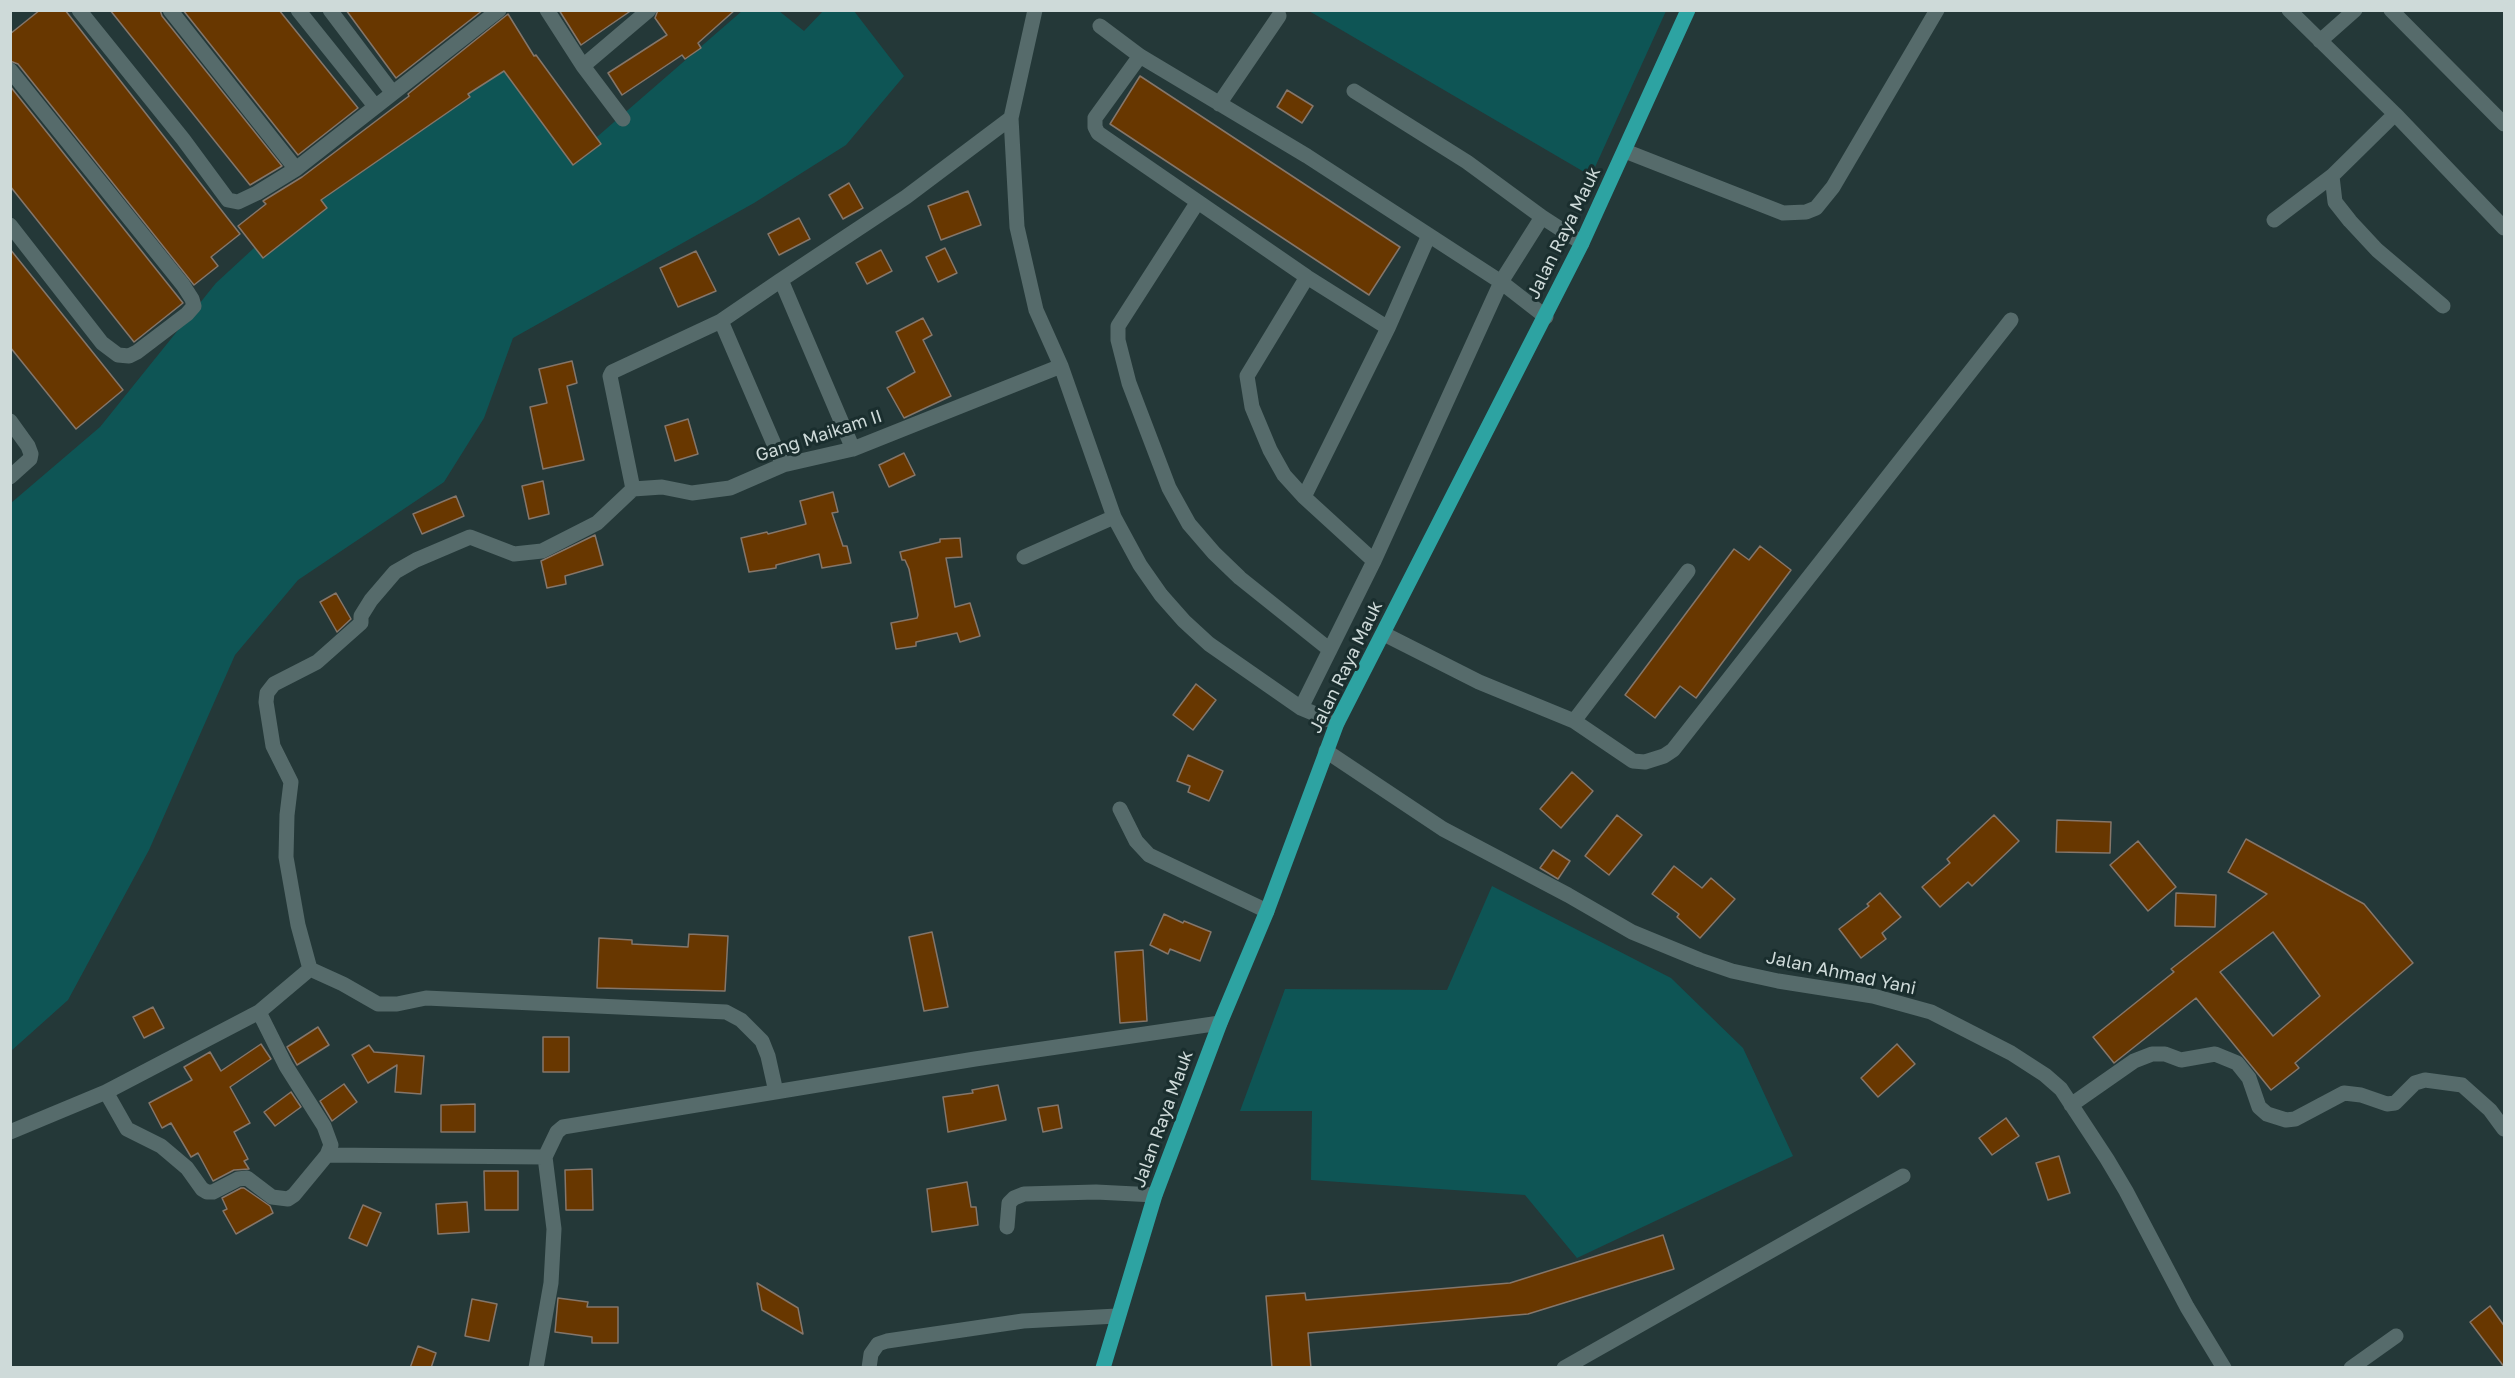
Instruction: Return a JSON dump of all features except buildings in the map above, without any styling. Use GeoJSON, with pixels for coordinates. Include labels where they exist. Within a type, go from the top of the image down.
{"type":"FeatureCollection","features":[{"type":"Feature","properties":{"kind":"main road","name":"Jalan Raya Mauk"},"geometry":{"type":"LineString","coordinates":[[1103,1368],[1155,1195],[1220,1023],[1267,911],[1337,723],[1546,317],[1625,151],[1688,10]]}},
{"type":"Feature","properties":{"kind":"street"},"geometry":{"type":"LineString","coordinates":[[79,10],[183,139],[228,200],[238,202],[296,169],[499,10]]}},
{"type":"Feature","properties":{"kind":"street"},"geometry":{"type":"LineString","coordinates":[[170,10],[296,169]]}},
{"type":"Feature","properties":{"kind":"street"},"geometry":{"type":"LineString","coordinates":[[298,10],[375,105]]}},
{"type":"Feature","properties":{"kind":"street"},"geometry":{"type":"LineString","coordinates":[[547,10],[583,66],[623,119]]}},
{"type":"Feature","properties":{"kind":"street"},"geometry":{"type":"LineString","coordinates":[[583,66],[649,10]]}},
{"type":"Feature","properties":{"kind":"street"},"geometry":{"type":"LineString","coordinates":[[1035,10],[1011,118],[1017,227],[1036,310],[1061,366],[1114,517],[1140,565],[1184,621],[1209,644],[1300,708],[1337,723]]}},
{"type":"Feature","properties":{"kind":"street"},"geometry":{"type":"LineString","coordinates":[[1625,151],[1783,213],[1806,212],[1816,208],[1833,187],[1936,10]]}},
{"type":"Feature","properties":{"kind":"street"},"geometry":{"type":"LineString","coordinates":[[2289,10],[2395,114],[2505,228]]}},
{"type":"Feature","properties":{"kind":"street"},"geometry":{"type":"LineString","coordinates":[[2320,41],[2355,10]]}},
{"type":"Feature","properties":{"kind":"street"},"geometry":{"type":"LineString","coordinates":[[2391,10],[2505,124]]}},
{"type":"Feature","properties":{"kind":"street"},"geometry":{"type":"LineString","coordinates":[[334,12],[392,92]]}},
{"type":"Feature","properties":{"kind":"street"},"geometry":{"type":"LineString","coordinates":[[1219,104],[1279,16]]}},
{"type":"Feature","properties":{"kind":"street"},"geometry":{"type":"LineString","coordinates":[[1100,26],[1140,56],[1307,156],[1501,282],[1546,317]]}},
{"type":"Feature","properties":{"kind":"street"},"geometry":{"type":"LineString","coordinates":[[1140,56],[1098,113],[1095,127],[1103,137],[1307,277],[1388,328]]}},
{"type":"Feature","properties":{"kind":"street"},"geometry":{"type":"LineString","coordinates":[[10,70],[183,285],[192,299],[193,308],[137,352],[129,356],[118,355],[102,343],[10,225]]}},
{"type":"Feature","properties":{"kind":"street"},"geometry":{"type":"LineString","coordinates":[[1354,91],[1467,162],[1582,243]]}},
{"type":"Feature","properties":{"kind":"street"},"geometry":{"type":"LineString","coordinates":[[2274,220],[2332,176],[2395,114]]}},
{"type":"Feature","properties":{"kind":"street"},"geometry":{"type":"LineString","coordinates":[[310,969],[298,925],[286,856],[291,782],[273,746],[266,702],[269,688],[324,657],[361,623],[361,616],[395,572],[416,560],[470,537],[478,538],[514,554],[542,551],[597,523],[633,489],[611,374],[618,368],[721,321],[906,197],[1011,118]]}},
{"type":"Feature","properties":{"kind":"street"},"geometry":{"type":"LineString","coordinates":[[2332,176],[2335,202],[2350,221],[2377,250],[2443,306]]}},
{"type":"Feature","properties":{"kind":"street"},"geometry":{"type":"LineString","coordinates":[[1197,203],[1118,326],[1118,340],[1129,383],[1169,488],[1189,524],[1214,554],[1240,578],[1330,650]]}},
{"type":"Feature","properties":{"kind":"street"},"geometry":{"type":"LineString","coordinates":[[1300,708],[1374,561],[1501,282],[1542,217]]}},
{"type":"Feature","properties":{"kind":"street"},"geometry":{"type":"LineString","coordinates":[[1304,497],[1388,328],[1428,235]]}},
{"type":"Feature","properties":{"kind":"street"},"geometry":{"type":"LineString","coordinates":[[1307,277],[1247,376],[1252,407],[1270,450],[1284,475],[1304,497],[1374,561]]}},
{"type":"Feature","properties":{"kind":"street"},"geometry":{"type":"LineString","coordinates":[[781,280],[853,449]]}},
{"type":"Feature","properties":{"kind":"street"},"geometry":{"type":"LineString","coordinates":[[721,321],[783,465]]}},
{"type":"Feature","properties":{"kind":"street"},"geometry":{"type":"LineString","coordinates":[[1384,634],[1479,682],[1574,721],[1633,761],[1655,760],[1673,750],[2011,321]]}},
{"type":"Feature","properties":{"kind":"street","name":"Gang Maikam II"},"geometry":{"type":"LineString","coordinates":[[633,489],[662,487],[692,493],[730,488],[783,465],[853,449],[1061,366]]}},
{"type":"Feature","properties":{"kind":"street"},"geometry":{"type":"LineString","coordinates":[[10,421],[31,454],[30,459],[10,477]]}},
{"type":"Feature","properties":{"kind":"street"},"geometry":{"type":"LineString","coordinates":[[1024,557],[1114,517]]}},
{"type":"Feature","properties":{"kind":"street"},"geometry":{"type":"LineString","coordinates":[[1574,721],[1688,571]]}},
{"type":"Feature","properties":{"kind":"street","name":"Jalan Ahmad Yani"},"geometry":{"type":"LineString","coordinates":[[1326,751],[1443,829],[1568,895],[1632,932],[1700,960],[1732,970],[1789,983],[1873,996],[1931,1012],[2025,1062],[2061,1089],[2072,1105],[2126,1191],[2155,1249],[2223,1368]]}},
{"type":"Feature","properties":{"kind":"street"},"geometry":{"type":"LineString","coordinates":[[1120,809],[1136,842],[1149,855],[1267,911]]}},
{"type":"Feature","properties":{"kind":"street"},"geometry":{"type":"LineString","coordinates":[[10,1132],[106,1092],[259,1012],[310,969]]}},
{"type":"Feature","properties":{"kind":"street"},"geometry":{"type":"LineString","coordinates":[[310,969],[378,1004],[397,1004],[426,998],[726,1012],[741,1020],[762,1041],[768,1056],[776,1092]]}},
{"type":"Feature","properties":{"kind":"street"},"geometry":{"type":"LineString","coordinates":[[106,1092],[127,1129],[161,1146],[187,1168],[207,1192],[213,1192],[238,1179],[247,1178],[272,1197],[288,1199],[294,1195],[327,1155],[331,1145],[330,1138],[286,1066],[259,1012]]}},
{"type":"Feature","properties":{"kind":"street"},"geometry":{"type":"LineString","coordinates":[[536,1368],[551,1282],[553,1240],[545,1157],[557,1132],[563,1127],[1220,1023]]}},
{"type":"Feature","properties":{"kind":"street"},"geometry":{"type":"LineString","coordinates":[[2072,1105],[2134,1061],[2152,1054],[2166,1054],[2181,1060],[2215,1054],[2237,1063],[2249,1078],[2259,1107],[2267,1114],[2286,1120],[2295,1119],[2344,1093],[2361,1095],[2387,1104],[2395,1103],[2415,1083],[2425,1080],[2462,1085],[2490,1110],[2505,1129]]}},
{"type":"Feature","properties":{"kind":"street"},"geometry":{"type":"LineString","coordinates":[[327,1155],[545,1157]]}},
{"type":"Feature","properties":{"kind":"street"},"geometry":{"type":"LineString","coordinates":[[1564,1368],[1903,1176]]}},
{"type":"Feature","properties":{"kind":"street"},"geometry":{"type":"LineString","coordinates":[[1007,1227],[1009,1203],[1024,1194],[1053,1191],[1155,1195]]}},
{"type":"Feature","properties":{"kind":"street"},"geometry":{"type":"LineString","coordinates":[[869,1368],[871,1353],[878,1344],[887,1341],[1023,1321],[1117,1316]]}},
{"type":"Feature","properties":{"kind":"street"},"geometry":{"type":"LineString","coordinates":[[2351,1368],[2396,1336]]}},
{"type":"Feature","properties":{"kind":"shaded area"},"geometry":{"type":"Polygon","coordinates":[[[742,11],[779,11],[804,31],[823,11],[854,11],[904,76],[846,145],[754,203],[513,338],[484,418],[444,482],[298,580],[235,655],[149,850],[68,1000],[11,1051],[11,503],[100,427],[216,283],[305,201],[499,56],[583,149],[742,11]]]}},
{"type":"Feature","properties":{"kind":"shaded area"},"geometry":{"type":"Polygon","coordinates":[[[1309,11],[1666,11],[1591,176],[1309,11]]]}},
{"type":"Feature","properties":{"kind":"shaded area"},"geometry":{"type":"Polygon","coordinates":[[[1492,886],[1671,978],[1743,1048],[1793,1156],[1577,1258],[1525,1195],[1311,1180],[1312,1111],[1240,1111],[1285,989],[1447,990],[1492,886]]]}}]}
